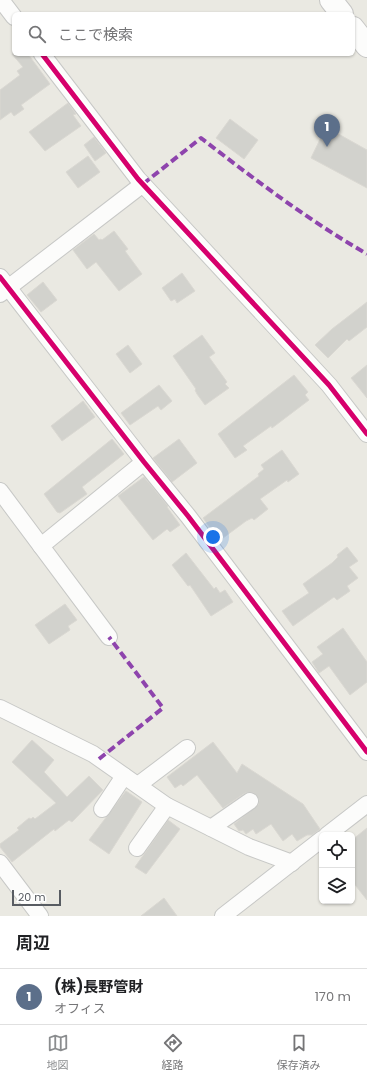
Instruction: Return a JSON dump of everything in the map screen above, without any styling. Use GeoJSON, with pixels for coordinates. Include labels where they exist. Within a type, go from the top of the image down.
{"type":"FeatureCollection","features":[{"type":"Feature","properties":{"kind":"street"},"geometry":{"type":"LineString","coordinates":[[1,0],[12,14]]}},
{"type":"Feature","properties":{"kind":"street"},"geometry":{"type":"LineString","coordinates":[[331,0],[340,12]]}},
{"type":"Feature","properties":{"kind":"street"},"geometry":{"type":"LineString","coordinates":[[355,31],[367,46]]}},
{"type":"Feature","properties":{"kind":"street"},"geometry":{"type":"LineString","coordinates":[[44,56],[143,184],[329,385],[367,434]]}},
{"type":"Feature","properties":{"kind":"street"},"geometry":{"type":"LineString","coordinates":[[143,184],[3,286],[192,522],[367,752]]}},
{"type":"Feature","properties":{"kind":"street"},"geometry":{"type":"LineString","coordinates":[[41,546],[144,462]]}},
{"type":"Feature","properties":{"kind":"street"},"geometry":{"type":"LineString","coordinates":[[0,491],[109,637]]}},
{"type":"Feature","properties":{"kind":"street"},"geometry":{"type":"LineString","coordinates":[[0,708],[93,754],[167,806],[249,847],[292,863]]}},
{"type":"Feature","properties":{"kind":"street"},"geometry":{"type":"LineString","coordinates":[[138,785],[187,748]]}},
{"type":"Feature","properties":{"kind":"street"},"geometry":{"type":"LineString","coordinates":[[102,810],[124,776]]}},
{"type":"Feature","properties":{"kind":"street"},"geometry":{"type":"LineString","coordinates":[[211,828],[250,800]]}},
{"type":"Feature","properties":{"kind":"street"},"geometry":{"type":"LineString","coordinates":[[331,832],[367,804]]}},
{"type":"Feature","properties":{"kind":"street"},"geometry":{"type":"LineString","coordinates":[[137,848],[167,806]]}},
{"type":"Feature","properties":{"kind":"street"},"geometry":{"type":"LineString","coordinates":[[234,913],[319,841]]}},
{"type":"Feature","properties":{"kind":"street"},"geometry":{"type":"LineString","coordinates":[[0,863],[40,916]]}},
{"type":"Feature","properties":{"kind":"building"},"geometry":{"type":"Polygon","coordinates":[[[14,56],[29,56],[50,84],[21,105],[24,109],[14,116],[11,112],[0,120],[0,90],[20,75],[17,71],[23,67],[14,56]]]}},
{"type":"Feature","properties":{"kind":"building"},"geometry":{"type":"Polygon","coordinates":[[[68,103],[76,114],[73,115],[81,126],[45,151],[29,132],[68,103]]]}},
{"type":"Feature","properties":{"kind":"building"},"geometry":{"type":"Polygon","coordinates":[[[230,119],[258,140],[244,159],[216,138],[230,119]]]}},
{"type":"Feature","properties":{"kind":"building"},"geometry":{"type":"Polygon","coordinates":[[[326,127],[367,150],[367,188],[311,158],[326,127]]]}},
{"type":"Feature","properties":{"kind":"building"},"geometry":{"type":"Polygon","coordinates":[[[94,137],[106,153],[95,161],[84,145],[94,137]]]}},
{"type":"Feature","properties":{"kind":"building"},"geometry":{"type":"Polygon","coordinates":[[[88,156],[100,172],[78,188],[66,172],[88,156]]]}},
{"type":"Feature","properties":{"kind":"building"},"geometry":{"type":"Polygon","coordinates":[[[114,231],[128,249],[125,251],[142,274],[119,291],[96,262],[87,269],[73,250],[94,234],[99,240],[102,240],[114,231]]]}},
{"type":"Feature","properties":{"kind":"building"},"geometry":{"type":"Polygon","coordinates":[[[182,273],[195,291],[177,303],[175,299],[171,301],[162,288],[182,273]]]}},
{"type":"Feature","properties":{"kind":"building"},"geometry":{"type":"Polygon","coordinates":[[[43,282],[57,300],[41,312],[27,295],[43,282]]]}},
{"type":"Feature","properties":{"kind":"building"},"geometry":{"type":"Polygon","coordinates":[[[367,302],[367,327],[349,341],[347,339],[328,358],[315,345],[332,329],[367,302]]]}},
{"type":"Feature","properties":{"kind":"building"},"geometry":{"type":"Polygon","coordinates":[[[202,335],[215,353],[209,357],[227,382],[225,384],[229,388],[205,405],[197,394],[196,389],[173,356],[202,335]]]}},
{"type":"Feature","properties":{"kind":"building"},"geometry":{"type":"Polygon","coordinates":[[[128,345],[142,364],[130,373],[116,354],[128,345]]]}},
{"type":"Feature","properties":{"kind":"building"},"geometry":{"type":"Polygon","coordinates":[[[367,365],[367,398],[351,378],[367,365]]]}},
{"type":"Feature","properties":{"kind":"building"},"geometry":{"type":"Polygon","coordinates":[[[294,375],[308,392],[305,395],[309,400],[272,428],[271,426],[243,446],[247,450],[235,458],[218,434],[294,375]]]}},
{"type":"Feature","properties":{"kind":"building"},"geometry":{"type":"Polygon","coordinates":[[[159,385],[172,401],[161,410],[158,406],[130,425],[121,413],[159,385]]]}},
{"type":"Feature","properties":{"kind":"building"},"geometry":{"type":"Polygon","coordinates":[[[83,401],[95,417],[62,441],[51,426],[83,401]]]}},
{"type":"Feature","properties":{"kind":"building"},"geometry":{"type":"Polygon","coordinates":[[[112,439],[124,454],[82,487],[87,494],[60,513],[57,512],[44,494],[112,439]]]}},
{"type":"Feature","properties":{"kind":"building"},"geometry":{"type":"Polygon","coordinates":[[[179,439],[197,463],[172,482],[153,458],[179,439]]]}},
{"type":"Feature","properties":{"kind":"building"},"geometry":{"type":"Polygon","coordinates":[[[282,450],[299,474],[288,482],[287,480],[260,499],[268,509],[254,520],[252,518],[246,521],[219,541],[203,518],[259,476],[258,474],[264,469],[261,465],[282,450]]]}},
{"type":"Feature","properties":{"kind":"building"},"geometry":{"type":"Polygon","coordinates":[[[144,477],[168,506],[167,507],[180,525],[170,532],[167,529],[153,540],[118,496],[144,477]]]}},
{"type":"Feature","properties":{"kind":"building"},"geometry":{"type":"Polygon","coordinates":[[[347,547],[358,561],[349,567],[358,578],[347,586],[350,591],[337,600],[334,597],[293,626],[282,611],[309,593],[303,584],[332,563],[338,557],[337,555],[347,547]]]}},
{"type":"Feature","properties":{"kind":"building"},"geometry":{"type":"Polygon","coordinates":[[[186,553],[214,589],[216,587],[220,593],[225,590],[233,602],[211,616],[190,585],[188,586],[172,565],[186,553]]]}},
{"type":"Feature","properties":{"kind":"building"},"geometry":{"type":"Polygon","coordinates":[[[65,604],[77,620],[68,626],[70,630],[49,644],[35,625],[65,604]]]}},
{"type":"Feature","properties":{"kind":"building"},"geometry":{"type":"Polygon","coordinates":[[[343,628],[367,662],[367,682],[350,695],[329,666],[319,673],[312,662],[323,654],[317,647],[343,628]]]}},
{"type":"Feature","properties":{"kind":"building"},"geometry":{"type":"Polygon","coordinates":[[[32,740],[54,760],[44,772],[67,797],[89,776],[103,790],[72,822],[69,820],[55,831],[54,829],[12,862],[0,847],[0,844],[19,830],[17,828],[29,818],[31,819],[33,817],[35,819],[56,803],[12,762],[32,740]]]}},
{"type":"Feature","properties":{"kind":"building"},"geometry":{"type":"Polygon","coordinates":[[[213,742],[237,773],[242,764],[303,804],[320,829],[312,835],[307,835],[297,841],[292,834],[283,841],[271,824],[256,834],[253,829],[246,834],[243,830],[239,831],[234,824],[258,805],[259,800],[254,793],[245,793],[223,808],[197,775],[183,786],[181,784],[175,788],[167,777],[213,742]]]}},
{"type":"Feature","properties":{"kind":"building"},"geometry":{"type":"Polygon","coordinates":[[[126,791],[142,802],[109,854],[89,840],[126,791]]]}},
{"type":"Feature","properties":{"kind":"building"},"geometry":{"type":"Polygon","coordinates":[[[168,820],[180,829],[146,874],[135,867],[168,820]]]}},
{"type":"Feature","properties":{"kind":"building"},"geometry":{"type":"Polygon","coordinates":[[[367,828],[367,900],[355,885],[355,838],[367,828]]]}},
{"type":"Feature","properties":{"kind":"building"},"geometry":{"type":"Polygon","coordinates":[[[164,898],[177,916],[141,916],[164,898]]]}},
{"type":"Feature","properties":{"kind":"marked path"},"geometry":{"type":"LineString","coordinates":[[143,184],[201,138],[261,184],[345,241],[367,254]]}},
{"type":"Feature","properties":{"kind":"marked path"},"geometry":{"type":"LineString","coordinates":[[99,759],[163,708],[109,637]]}},
{"type":"Feature","properties":{"kind":"cycle path"},"geometry":{"type":"LineString","coordinates":[[44,56],[138,179],[329,385],[367,434]]}},
{"type":"Feature","properties":{"kind":"cycle path"},"geometry":{"type":"LineString","coordinates":[[0,277],[188,516],[367,752]]}},
{"type":"Feature","properties":{"kind":"place","name":"(株)長野管財"},"geometry":{"type":"Point","coordinates":[327,147]}}]}
